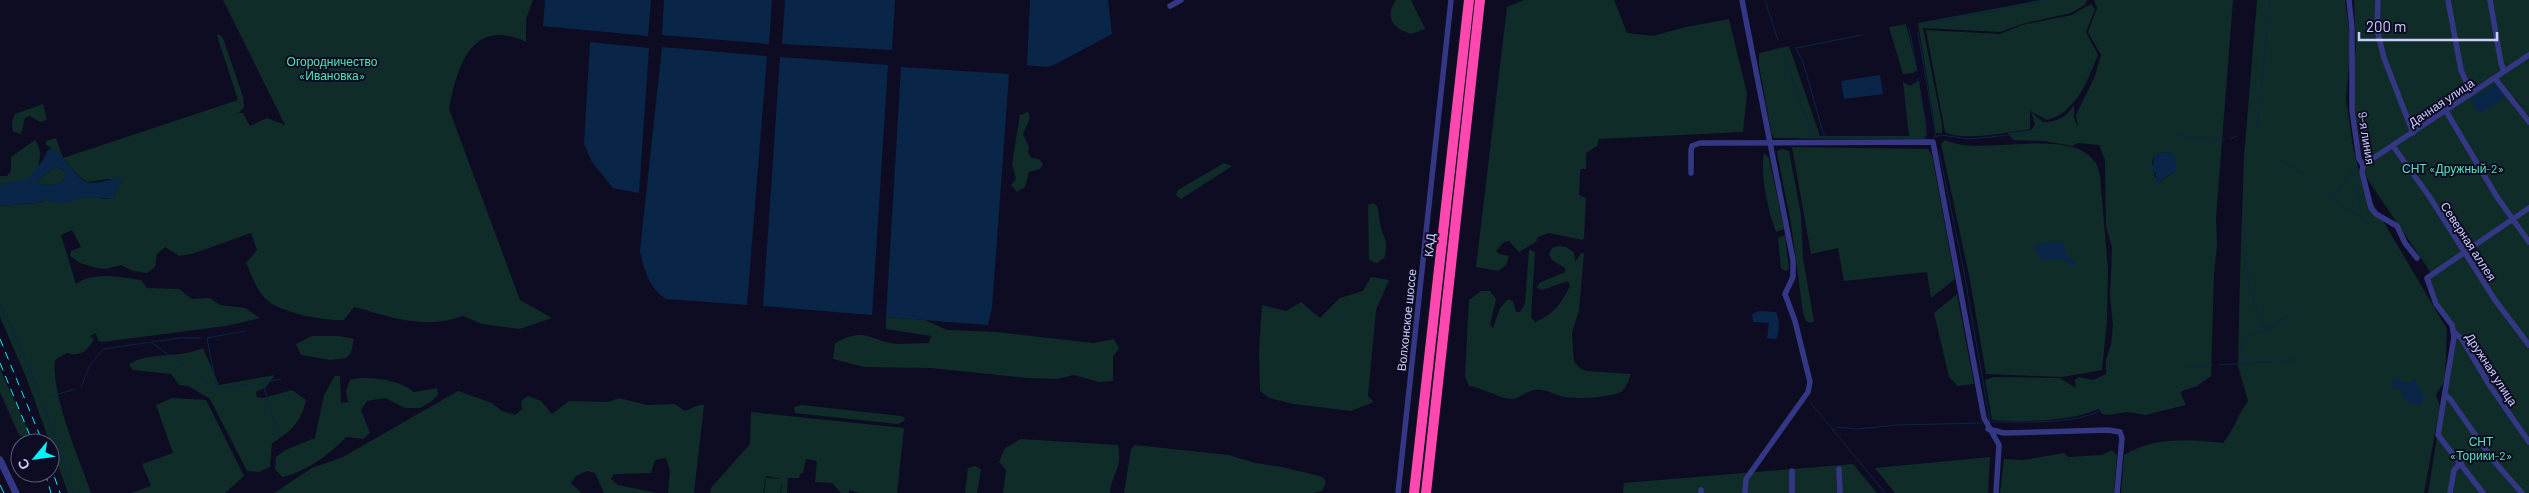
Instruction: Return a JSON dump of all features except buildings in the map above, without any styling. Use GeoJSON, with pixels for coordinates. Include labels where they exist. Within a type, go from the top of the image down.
{"type":"FeatureCollection","features":[{"type":"Feature","properties":{"kind":"highway","name":"КАД"},"geometry":{"type":"LineString","coordinates":[[1414,493],[1469,0]]}},
{"type":"Feature","properties":{"kind":"highway","name":"КАД"},"geometry":{"type":"LineString","coordinates":[[1426,493],[1480,0]]}},
{"type":"Feature","properties":{"kind":"street"},"geometry":{"type":"LineString","coordinates":[[1170,6],[1181,0]]}},
{"type":"Feature","properties":{"kind":"street","name":"Волхонское шоссе"},"geometry":{"type":"LineString","coordinates":[[1398,493],[1451,0]]}},
{"type":"Feature","properties":{"kind":"street"},"geometry":{"type":"LineString","coordinates":[[1742,0],[1794,272],[1785,294],[1795,321],[1810,382],[1805,396],[1746,479],[1745,493]]}},
{"type":"Feature","properties":{"kind":"street","name":"9-я линия"},"geometry":{"type":"LineString","coordinates":[[2348,0],[2352,28],[2352,110],[2359,159],[2363,165],[2362,172],[2372,208],[2376,214],[2396,226],[2406,244],[2417,258]]}},
{"type":"Feature","properties":{"kind":"street"},"geometry":{"type":"LineString","coordinates":[[2378,0],[2377,29],[2384,58],[2413,133]]}},
{"type":"Feature","properties":{"kind":"street"},"geometry":{"type":"LineString","coordinates":[[2448,0],[2461,70],[2471,94]]}},
{"type":"Feature","properties":{"kind":"street"},"geometry":{"type":"LineString","coordinates":[[2490,0],[2504,71]]}},
{"type":"Feature","properties":{"kind":"street","name":"Дачная улица"},"geometry":{"type":"LineString","coordinates":[[2363,165],[2529,55]]}},
{"type":"Feature","properties":{"kind":"street"},"geometry":{"type":"LineString","coordinates":[[2495,78],[2510,100],[2515,102],[2529,122]]}},
{"type":"Feature","properties":{"kind":"street"},"geometry":{"type":"LineString","coordinates":[[2446,111],[2479,168],[2529,242]]}},
{"type":"Feature","properties":{"kind":"street"},"geometry":{"type":"LineString","coordinates":[[1691,173],[1691,150],[1695,144],[1933,142],[1984,418],[1988,429],[1999,445],[1996,493]]}},
{"type":"Feature","properties":{"kind":"street","name":"Северная аллея"},"geometry":{"type":"LineString","coordinates":[[2393,146],[2495,300],[2529,345]]}},
{"type":"Feature","properties":{"kind":"street"},"geometry":{"type":"LineString","coordinates":[[2464,252],[2529,208]]}},
{"type":"Feature","properties":{"kind":"street","name":"Дружная улица"},"geometry":{"type":"LineString","coordinates":[[2464,252],[2427,278],[2436,304],[2445,314],[2454,332],[2462,339],[2490,386],[2529,442]]}},
{"type":"Feature","properties":{"kind":"street"},"geometry":{"type":"LineString","coordinates":[[2454,332],[2438,435],[2483,493]]}},
{"type":"Feature","properties":{"kind":"street"},"geometry":{"type":"LineString","coordinates":[[2445,395],[2450,398],[2493,460],[2522,493]]}},
{"type":"Feature","properties":{"kind":"street"},"geometry":{"type":"LineString","coordinates":[[1988,429],[2004,433],[2108,430],[2120,432],[2122,438],[2117,493]]}},
{"type":"Feature","properties":{"kind":"street"},"geometry":{"type":"LineString","coordinates":[[0,460],[16,493]]}},
{"type":"Feature","properties":{"kind":"street"},"geometry":{"type":"LineString","coordinates":[[2450,493],[2454,470],[2461,463]]}},
{"type":"Feature","properties":{"kind":"street"},"geometry":{"type":"LineString","coordinates":[[1839,469],[1840,493]]}},
{"type":"Feature","properties":{"kind":"street"},"geometry":{"type":"LineString","coordinates":[[0,471],[11,493]]}},
{"type":"Feature","properties":{"kind":"street"},"geometry":{"type":"LineString","coordinates":[[1792,472],[1792,493]]}},
{"type":"Feature","properties":{"kind":"green space","name":"Огородничество «Ивановка»"},"geometry":{"type":"Polygon","coordinates":[[[223,0],[533,0],[526,19],[526,42],[507,36],[492,36],[480,41],[470,50],[462,62],[449,109],[520,300],[552,318],[519,329],[482,324],[463,316],[449,320],[422,322],[381,315],[354,307],[344,320],[315,318],[282,309],[267,300],[260,293],[246,263],[257,250],[251,233],[192,254],[179,256],[165,247],[157,254],[155,267],[147,273],[133,271],[121,265],[106,269],[80,263],[70,256],[71,251],[81,247],[72,230],[61,235],[76,284],[91,277],[99,276],[141,280],[147,288],[179,289],[192,299],[210,298],[220,305],[245,308],[260,318],[226,326],[102,342],[98,341],[96,333],[90,336],[94,339],[83,352],[76,354],[67,353],[55,360],[57,391],[61,408],[91,493],[68,493],[60,471],[60,433],[46,433],[26,377],[0,317],[0,206],[37,203],[46,200],[62,202],[84,197],[114,198],[118,186],[122,182],[110,179],[87,182],[76,173],[58,153],[46,145],[46,141],[56,138],[63,158],[238,100],[217,36],[219,34],[223,38],[243,97],[244,107],[239,113],[243,113],[250,126],[267,118],[285,125],[223,0]]]}},
{"type":"Feature","properties":{"kind":"green space"},"geometry":{"type":"Polygon","coordinates":[[[1396,0],[1411,0],[1425,29],[1411,34],[1395,26],[1392,22],[1391,12],[1396,0]]]}},
{"type":"Feature","properties":{"kind":"green space"},"geometry":{"type":"Polygon","coordinates":[[[1524,0],[1614,0],[1627,33],[1653,36],[1686,27],[1729,19],[1747,94],[1743,132],[1599,139],[1597,146],[1586,153],[1586,169],[1581,169],[1580,172],[1579,195],[1586,198],[1584,238],[1582,240],[1549,233],[1538,237],[1536,242],[1519,252],[1509,241],[1504,242],[1496,251],[1499,254],[1509,256],[1506,265],[1498,271],[1476,267],[1507,7],[1524,0]]]}},
{"type":"Feature","properties":{"kind":"green space"},"geometry":{"type":"Polygon","coordinates":[[[2040,0],[2087,0],[2085,5],[2071,13],[2022,24],[2000,32],[1923,28],[1942,124],[1942,133],[1936,133],[1918,23],[2040,0]]]}},
{"type":"Feature","properties":{"kind":"green space"},"geometry":{"type":"Polygon","coordinates":[[[2094,0],[2233,0],[2216,218],[2217,245],[2214,274],[2211,376],[2197,386],[2182,391],[2181,394],[2186,405],[2145,415],[2128,412],[2108,415],[2102,414],[2099,409],[2060,419],[2033,421],[1992,420],[1985,380],[1994,377],[2060,378],[2076,388],[2075,380],[2079,377],[2093,380],[2106,374],[2106,360],[2111,344],[2113,325],[2110,297],[2112,248],[2106,226],[2105,160],[2099,145],[2078,143],[2072,146],[2045,141],[2013,140],[2008,133],[2031,130],[2035,125],[2031,112],[2043,122],[2053,121],[2065,116],[2074,105],[2074,118],[2078,127],[2076,115],[2095,76],[2101,55],[2088,32],[2097,8],[2094,0]],[[2169,152],[2159,153],[2154,157],[2152,162],[2155,177],[2161,182],[2176,171],[2176,160],[2169,152]]]}},
{"type":"Feature","properties":{"kind":"green space"},"geometry":{"type":"Polygon","coordinates":[[[2257,0],[2345,0],[2351,44],[2346,99],[2353,147],[2363,187],[2447,329],[2445,380],[2436,395],[2440,406],[2424,493],[2121,493],[2124,455],[2135,449],[2160,442],[2185,440],[2223,443],[2248,401],[2238,366],[2240,276],[2244,157],[2257,0]]]}},
{"type":"Feature","properties":{"kind":"green space","name":"СНТ «Дружный-2»"},"geometry":{"type":"Polygon","coordinates":[[[2354,0],[2448,0],[2462,69],[2450,0],[2529,0],[2529,117],[2516,99],[2511,98],[2529,122],[2529,493],[2428,493],[2454,332],[2436,304],[2427,278],[2431,273],[2366,177],[2353,100],[2352,61],[2356,50],[2354,0]]]}},
{"type":"Feature","properties":{"kind":"green space"},"geometry":{"type":"Polygon","coordinates":[[[2091,4],[2095,9],[2086,32],[2098,55],[2080,94],[2066,110],[2047,120],[2030,111],[2030,129],[1974,136],[1952,135],[1945,132],[1926,30],[2000,34],[2022,25],[2072,15],[2091,4]]]}},
{"type":"Feature","properties":{"kind":"green space"},"geometry":{"type":"Polygon","coordinates":[[[1906,24],[1917,70],[1913,73],[1903,74],[1889,27],[1906,24]]]}},
{"type":"Feature","properties":{"kind":"green space"},"geometry":{"type":"Polygon","coordinates":[[[1789,46],[1820,136],[1909,136],[1903,82],[1910,86],[1919,80],[1927,135],[1923,139],[1774,138],[1771,132],[1759,65],[1759,53],[1789,46]]]}},
{"type":"Feature","properties":{"kind":"green space"},"geometry":{"type":"Polygon","coordinates":[[[43,104],[47,120],[40,122],[30,116],[25,118],[21,134],[13,131],[12,122],[15,114],[43,104]]]}},
{"type":"Feature","properties":{"kind":"green space"},"geometry":{"type":"Polygon","coordinates":[[[1028,112],[1030,118],[1023,134],[1029,147],[1028,153],[1032,158],[1039,159],[1043,164],[1040,169],[1029,172],[1025,187],[1017,192],[1011,185],[1016,179],[1012,164],[1020,115],[1028,112]]]}},
{"type":"Feature","properties":{"kind":"green space"},"geometry":{"type":"Polygon","coordinates":[[[35,140],[40,151],[37,168],[24,181],[0,184],[0,176],[7,176],[11,171],[11,157],[35,140]]]}},
{"type":"Feature","properties":{"kind":"green space"},"geometry":{"type":"Polygon","coordinates":[[[1945,140],[1961,145],[1980,146],[2066,145],[2083,151],[2096,163],[2100,176],[2108,269],[2107,321],[2102,370],[2062,377],[1986,374],[1970,280],[1941,144],[1945,140]]]}},
{"type":"Feature","properties":{"kind":"green space"},"geometry":{"type":"Polygon","coordinates":[[[1792,147],[1928,149],[1932,155],[1955,279],[1931,298],[1927,272],[1844,281],[1838,248],[1811,254],[1792,147]]]}},
{"type":"Feature","properties":{"kind":"green space"},"geometry":{"type":"Polygon","coordinates":[[[1782,149],[1789,151],[1801,215],[1803,258],[1814,321],[1811,323],[1806,321],[1803,313],[1791,224],[1777,151],[1782,149]]]}},
{"type":"Feature","properties":{"kind":"green space"},"geometry":{"type":"Polygon","coordinates":[[[1764,153],[1769,158],[1784,229],[1776,232],[1766,193],[1763,171],[1764,153]]]}},
{"type":"Feature","properties":{"kind":"green space"},"geometry":{"type":"Polygon","coordinates":[[[1224,163],[1232,166],[1181,199],[1176,195],[1178,190],[1224,163]]]}},
{"type":"Feature","properties":{"kind":"green space"},"geometry":{"type":"Polygon","coordinates":[[[57,167],[66,172],[65,180],[55,185],[40,184],[38,182],[47,172],[57,167]]]}},
{"type":"Feature","properties":{"kind":"green space"},"geometry":{"type":"Polygon","coordinates":[[[1373,203],[1378,208],[1386,247],[1384,258],[1377,263],[1369,260],[1368,205],[1373,203]]]}},
{"type":"Feature","properties":{"kind":"green space"},"geometry":{"type":"Polygon","coordinates":[[[1785,235],[1789,269],[1785,271],[1781,268],[1778,238],[1785,235]]]}},
{"type":"Feature","properties":{"kind":"green space"},"geometry":{"type":"Polygon","coordinates":[[[1558,246],[1566,247],[1574,252],[1575,262],[1581,253],[1584,253],[1579,310],[1572,333],[1574,362],[1581,369],[1587,371],[1631,374],[1625,388],[1611,395],[1577,398],[1539,390],[1510,399],[1469,386],[1465,376],[1469,300],[1481,291],[1490,291],[1496,299],[1490,324],[1493,328],[1500,308],[1508,299],[1513,301],[1516,312],[1520,312],[1525,304],[1529,249],[1535,252],[1531,317],[1535,322],[1547,316],[1560,303],[1570,286],[1568,281],[1542,290],[1537,288],[1539,283],[1565,272],[1565,268],[1552,260],[1549,254],[1552,248],[1558,246]]]}},
{"type":"Feature","properties":{"kind":"green space"},"geometry":{"type":"Polygon","coordinates":[[[1371,277],[1389,280],[1376,310],[1368,396],[1374,402],[1351,411],[1294,404],[1269,398],[1260,391],[1259,351],[1262,305],[1286,311],[1301,302],[1320,318],[1340,298],[1363,291],[1371,277]]]}},
{"type":"Feature","properties":{"kind":"green space"},"geometry":{"type":"Polygon","coordinates":[[[1957,294],[1974,384],[1958,386],[1949,377],[1934,313],[1957,294]]]}},
{"type":"Feature","properties":{"kind":"green space"},"geometry":{"type":"Polygon","coordinates":[[[886,317],[925,320],[947,330],[997,332],[1094,343],[1114,339],[1119,348],[1113,357],[1113,381],[1099,382],[1074,375],[1057,379],[1027,378],[931,368],[864,367],[833,359],[835,343],[854,336],[868,336],[897,344],[929,343],[931,336],[886,329],[886,317]]]}},
{"type":"Feature","properties":{"kind":"green space"},"geometry":{"type":"Polygon","coordinates":[[[312,336],[339,336],[354,339],[351,353],[346,358],[331,360],[301,355],[296,344],[312,336]]]}},
{"type":"Feature","properties":{"kind":"green space"},"geometry":{"type":"Polygon","coordinates":[[[203,348],[219,385],[275,375],[266,387],[256,392],[257,397],[263,398],[292,390],[306,400],[302,414],[294,426],[290,431],[272,443],[270,467],[259,472],[247,471],[210,399],[188,386],[179,385],[171,374],[133,370],[129,364],[146,358],[185,353],[203,348]]]}},
{"type":"Feature","properties":{"kind":"green space"},"geometry":{"type":"Polygon","coordinates":[[[0,369],[27,428],[27,433],[18,433],[0,392],[0,369]]]}},
{"type":"Feature","properties":{"kind":"green space"},"geometry":{"type":"Polygon","coordinates":[[[335,376],[340,376],[341,403],[348,402],[346,391],[350,380],[366,378],[375,378],[400,384],[414,392],[437,388],[438,395],[420,408],[405,408],[385,398],[367,401],[361,410],[370,433],[363,439],[346,437],[333,450],[309,467],[282,477],[275,469],[276,457],[285,450],[315,438],[324,395],[335,376]]]}},
{"type":"Feature","properties":{"kind":"green space"},"geometry":{"type":"Polygon","coordinates":[[[458,391],[492,403],[502,411],[515,415],[522,409],[521,401],[528,396],[541,401],[552,414],[569,401],[608,402],[619,398],[647,405],[675,404],[685,411],[699,405],[704,405],[694,493],[668,493],[670,471],[666,458],[655,460],[651,473],[614,474],[611,479],[618,485],[657,493],[604,493],[595,473],[587,471],[576,476],[571,483],[582,493],[274,493],[312,468],[343,457],[458,391]]]}},
{"type":"Feature","properties":{"kind":"green space"},"geometry":{"type":"Polygon","coordinates":[[[172,398],[206,400],[244,476],[225,493],[131,493],[151,486],[142,464],[173,453],[156,405],[172,398]]]}},
{"type":"Feature","properties":{"kind":"green space"},"geometry":{"type":"Polygon","coordinates":[[[802,405],[905,418],[903,422],[897,424],[795,413],[794,407],[802,405]]]}},
{"type":"Feature","properties":{"kind":"green space"},"geometry":{"type":"Polygon","coordinates":[[[751,412],[904,428],[897,493],[860,493],[849,490],[849,493],[841,493],[832,483],[815,482],[817,461],[806,459],[803,473],[800,474],[799,478],[788,478],[787,493],[781,493],[782,481],[780,493],[764,493],[766,478],[782,479],[766,476],[763,493],[710,493],[711,488],[750,444],[751,412]]]}},
{"type":"Feature","properties":{"kind":"green space"},"geometry":{"type":"Polygon","coordinates":[[[1021,439],[1118,445],[1119,460],[1110,493],[1003,493],[1006,470],[999,462],[1005,448],[1021,439]]]}},
{"type":"Feature","properties":{"kind":"green space"},"geometry":{"type":"Polygon","coordinates":[[[1135,445],[1229,455],[1255,463],[1282,467],[1323,477],[1326,482],[1322,491],[1313,493],[1124,493],[1131,449],[1135,445]]]}},
{"type":"Feature","properties":{"kind":"green space"},"geometry":{"type":"Polygon","coordinates":[[[2112,450],[2117,455],[2114,493],[2000,493],[2004,459],[2024,460],[2064,453],[2068,457],[2102,455],[2112,450]]]}},
{"type":"Feature","properties":{"kind":"green space"},"geometry":{"type":"Polygon","coordinates":[[[1990,457],[1988,493],[1895,493],[1875,468],[1990,457]]]}},
{"type":"Feature","properties":{"kind":"green space"},"geometry":{"type":"Polygon","coordinates":[[[1853,464],[1877,493],[1623,493],[1624,483],[1853,464]]]}},
{"type":"Feature","properties":{"kind":"green space"},"geometry":{"type":"Polygon","coordinates":[[[975,466],[981,469],[977,493],[965,493],[968,468],[975,466]]]}},
{"type":"Feature","properties":{"kind":"water"},"geometry":{"type":"Polygon","coordinates":[[[545,0],[651,0],[648,36],[543,26],[545,0]]]}},
{"type":"Feature","properties":{"kind":"water"},"geometry":{"type":"Polygon","coordinates":[[[664,0],[772,0],[769,44],[662,35],[664,0]]]}},
{"type":"Feature","properties":{"kind":"water"},"geometry":{"type":"Polygon","coordinates":[[[785,0],[895,0],[892,50],[782,44],[785,0]]]}},
{"type":"Feature","properties":{"kind":"water"},"geometry":{"type":"Polygon","coordinates":[[[1030,0],[1108,0],[1112,34],[1056,64],[1047,67],[1027,65],[1030,0]]]}},
{"type":"Feature","properties":{"kind":"water"},"geometry":{"type":"Polygon","coordinates":[[[590,42],[649,48],[639,193],[613,188],[592,162],[584,144],[590,42]]]}},
{"type":"Feature","properties":{"kind":"water"},"geometry":{"type":"Polygon","coordinates":[[[662,47],[767,56],[747,305],[666,299],[655,290],[646,272],[640,251],[662,47]]]}},
{"type":"Feature","properties":{"kind":"water"},"geometry":{"type":"Polygon","coordinates":[[[780,57],[888,65],[872,315],[763,306],[780,57]]]}},
{"type":"Feature","properties":{"kind":"water"},"geometry":{"type":"Polygon","coordinates":[[[901,67],[1009,74],[992,308],[988,325],[886,317],[901,67]]]}},
{"type":"Feature","properties":{"kind":"water"},"geometry":{"type":"Polygon","coordinates":[[[1880,75],[1883,94],[1844,99],[1841,81],[1880,75]]]}},
{"type":"Feature","properties":{"kind":"water"},"geometry":{"type":"Polygon","coordinates":[[[2496,84],[2506,97],[2479,114],[2471,99],[2496,84]]]}},
{"type":"Feature","properties":{"kind":"water"},"geometry":{"type":"Polygon","coordinates":[[[53,148],[79,177],[87,182],[119,178],[122,182],[118,186],[114,199],[89,197],[60,204],[45,200],[37,203],[0,206],[0,184],[27,179],[43,160],[48,150],[53,148]],[[57,167],[47,172],[38,182],[40,184],[55,185],[65,180],[66,172],[57,167]]]}},
{"type":"Feature","properties":{"kind":"water"},"geometry":{"type":"Polygon","coordinates":[[[2169,152],[2176,158],[2176,171],[2164,178],[2159,184],[2156,181],[2156,173],[2152,170],[2155,154],[2169,152]]]}},
{"type":"Feature","properties":{"kind":"water"},"geometry":{"type":"Polygon","coordinates":[[[2063,243],[2065,253],[2078,266],[2060,259],[2041,260],[2034,247],[2040,244],[2063,243]]]}},
{"type":"Feature","properties":{"kind":"water"},"geometry":{"type":"Polygon","coordinates":[[[1759,311],[1776,312],[1779,326],[1776,339],[1767,338],[1769,323],[1753,322],[1752,314],[1759,311]]]}},
{"type":"Feature","properties":{"kind":"water"},"geometry":{"type":"Polygon","coordinates":[[[2398,375],[2399,381],[2410,383],[2414,378],[2424,397],[2421,404],[2417,405],[2407,401],[2401,391],[2401,387],[2392,388],[2393,380],[2398,375]]]}},
{"type":"Feature","properties":{"kind":"waterway"},"geometry":{"type":"LineString","coordinates":[[1765,0],[1778,40]]}},
{"type":"Feature","properties":{"kind":"waterway"},"geometry":{"type":"LineString","coordinates":[[1923,24],[2049,0]]}},
{"type":"Feature","properties":{"kind":"waterway"},"geometry":{"type":"LineString","coordinates":[[2257,130],[2270,0]]}},
{"type":"Feature","properties":{"kind":"waterway"},"geometry":{"type":"LineString","coordinates":[[1909,28],[1917,71]]}},
{"type":"Feature","properties":{"kind":"waterway"},"geometry":{"type":"LineString","coordinates":[[1918,32],[1936,137]]}},
{"type":"Feature","properties":{"kind":"waterway"},"geometry":{"type":"LineString","coordinates":[[1825,139],[1803,62],[1796,48],[1862,35]]}},
{"type":"Feature","properties":{"kind":"waterway"},"geometry":{"type":"LineString","coordinates":[[1781,48],[1813,137]]}},
{"type":"Feature","properties":{"kind":"waterway"},"geometry":{"type":"LineString","coordinates":[[1918,79],[1926,126],[1924,139]]}},
{"type":"Feature","properties":{"kind":"waterway"},"geometry":{"type":"LineString","coordinates":[[1934,137],[1941,135],[1969,139],[2039,132]]}},
{"type":"Feature","properties":{"kind":"waterway"},"geometry":{"type":"LineString","coordinates":[[2176,134],[2189,138],[2225,139]]}},
{"type":"Feature","properties":{"kind":"waterway"},"geometry":{"type":"LineString","coordinates":[[2230,139],[2237,136]]}},
{"type":"Feature","properties":{"kind":"waterway"},"geometry":{"type":"LineString","coordinates":[[1795,138],[1929,139]]}},
{"type":"Feature","properties":{"kind":"waterway"},"geometry":{"type":"LineString","coordinates":[[1939,151],[1963,267],[1990,422]]}},
{"type":"Feature","properties":{"kind":"waterway"},"geometry":{"type":"LineString","coordinates":[[2276,157],[2306,176],[2339,204],[2362,218],[2371,227]]}},
{"type":"Feature","properties":{"kind":"waterway"},"geometry":{"type":"LineString","coordinates":[[2333,198],[2353,169],[2362,217]]}},
{"type":"Feature","properties":{"kind":"waterway"},"geometry":{"type":"LineString","coordinates":[[2252,229],[2245,232],[2247,270],[2255,306],[2265,329]]}},
{"type":"Feature","properties":{"kind":"waterway"},"geometry":{"type":"LineString","coordinates":[[0,305],[25,356],[51,426]]}},
{"type":"Feature","properties":{"kind":"waterway"},"geometry":{"type":"LineString","coordinates":[[2245,363],[2241,351],[2243,339],[2272,326],[2296,310]]}},
{"type":"Feature","properties":{"kind":"waterway"},"geometry":{"type":"LineString","coordinates":[[217,389],[207,338],[245,331]]}},
{"type":"Feature","properties":{"kind":"waterway"},"geometry":{"type":"LineString","coordinates":[[81,387],[89,367],[103,349],[180,338],[202,338]]}},
{"type":"Feature","properties":{"kind":"waterway"},"geometry":{"type":"LineString","coordinates":[[152,343],[208,383]]}},
{"type":"Feature","properties":{"kind":"waterway"},"geometry":{"type":"LineString","coordinates":[[2219,365],[2295,360]]}},
{"type":"Feature","properties":{"kind":"waterway"},"geometry":{"type":"LineString","coordinates":[[2188,367],[2213,365]]}},
{"type":"Feature","properties":{"kind":"waterway"},"geometry":{"type":"LineString","coordinates":[[261,383],[281,379]]}},
{"type":"Feature","properties":{"kind":"waterway"},"geometry":{"type":"LineString","coordinates":[[263,383],[271,413],[280,436]]}},
{"type":"Feature","properties":{"kind":"waterway"},"geometry":{"type":"LineString","coordinates":[[213,386],[217,389],[255,384]]}},
{"type":"Feature","properties":{"kind":"waterway"},"geometry":{"type":"LineString","coordinates":[[52,396],[75,389]]}},
{"type":"Feature","properties":{"kind":"waterway"},"geometry":{"type":"LineString","coordinates":[[1810,402],[1885,493]]}},
{"type":"Feature","properties":{"kind":"waterway"},"geometry":{"type":"LineString","coordinates":[[1990,422],[2070,420],[2098,411],[2108,404]]}},
{"type":"Feature","properties":{"kind":"waterway"},"geometry":{"type":"LineString","coordinates":[[1833,430],[1837,427],[1857,429],[1897,425],[1982,423]]}},
{"type":"Feature","properties":{"kind":"waterway"},"geometry":{"type":"LineString","coordinates":[[52,430],[74,493]]}},
{"type":"Feature","properties":{"kind":"tram line"},"geometry":{"type":"LineString","coordinates":[[0,485],[4,493]]}},
{"type":"Feature","properties":{"kind":"railway"},"geometry":{"type":"LineString","coordinates":[[0,339],[39,433]]}},
{"type":"Feature","properties":{"kind":"railway"},"geometry":{"type":"LineString","coordinates":[[0,363],[29,433]]}},
{"type":"Feature","properties":{"kind":"railway"},"geometry":{"type":"LineString","coordinates":[[48,483],[51,493]]}},
{"type":"Feature","properties":{"kind":"railway"},"geometry":{"type":"LineString","coordinates":[[57,483],[60,493]]}},
{"type":"Feature","properties":{"kind":"park label","name":"СНТ «Торики-2»"},"geometry":{"type":"Point","coordinates":[2481,448]}}]}
